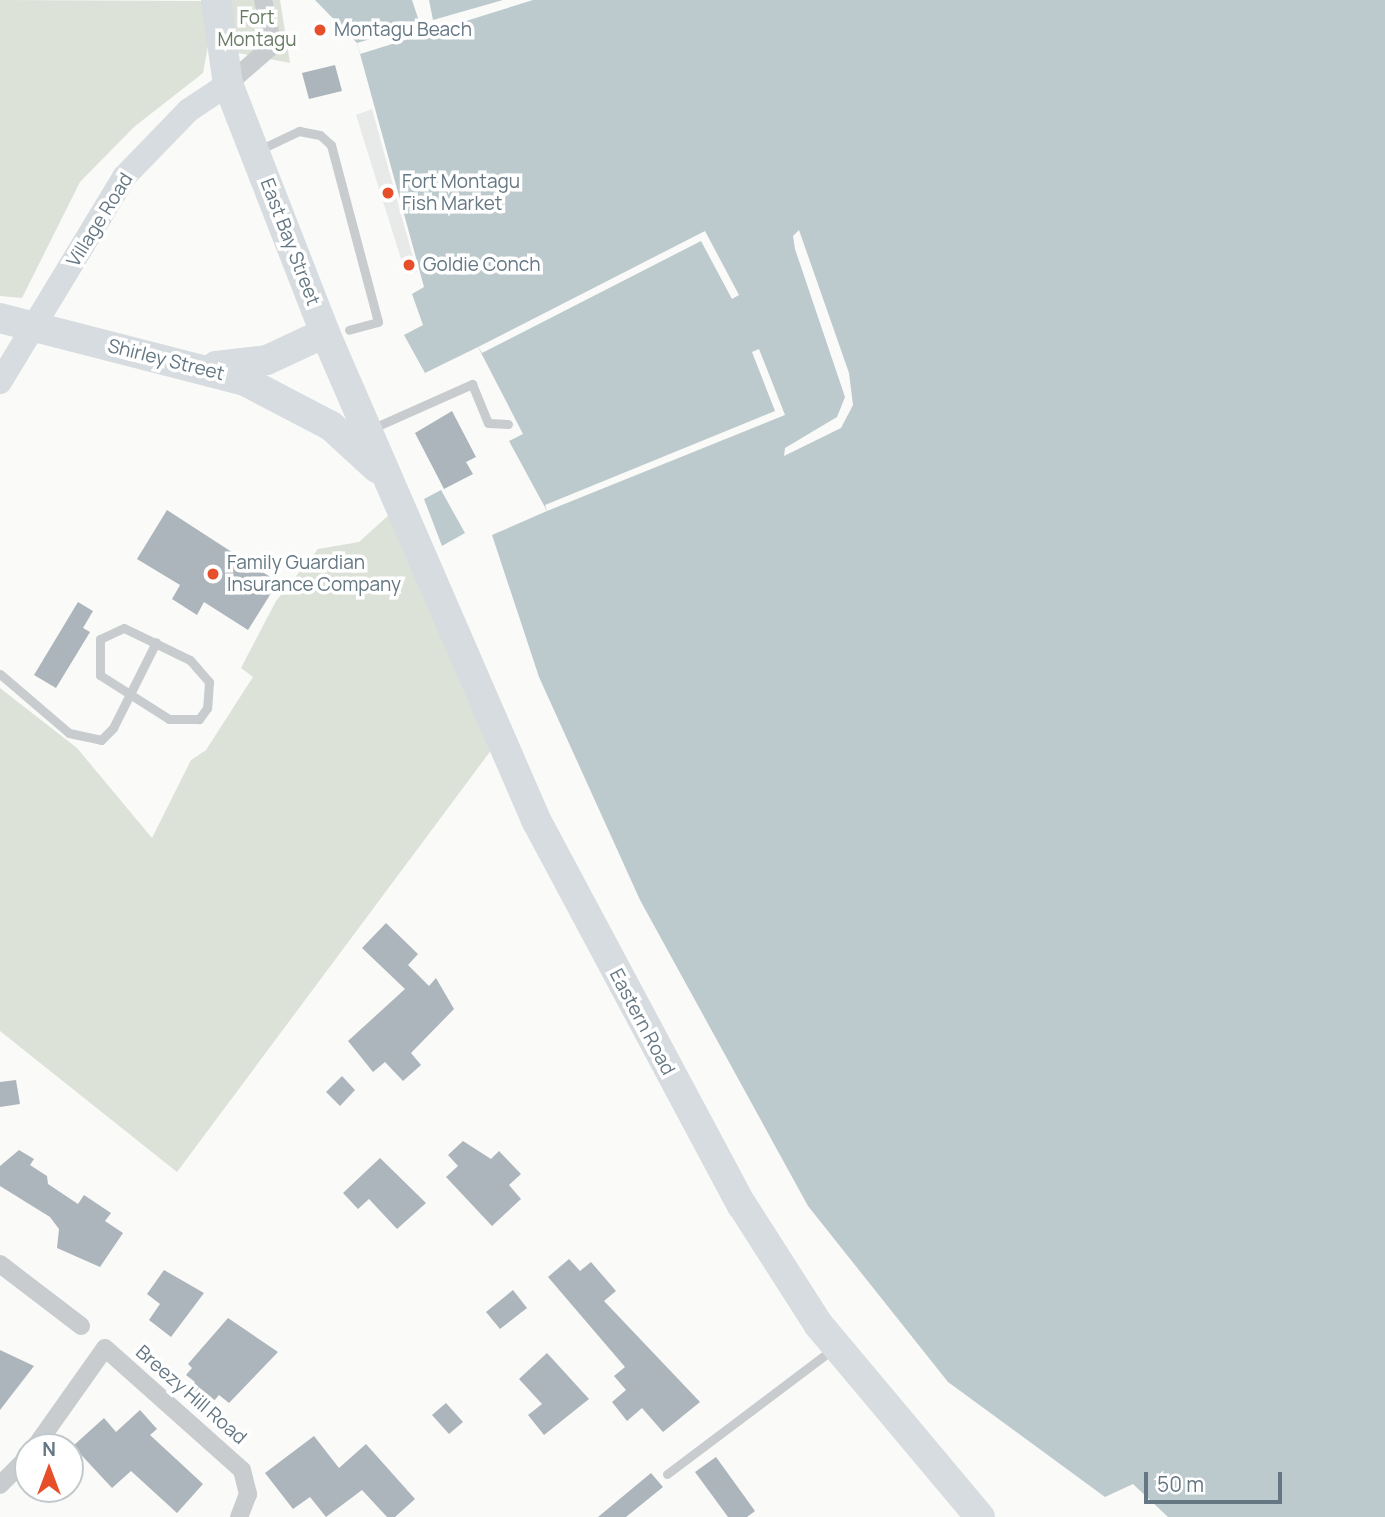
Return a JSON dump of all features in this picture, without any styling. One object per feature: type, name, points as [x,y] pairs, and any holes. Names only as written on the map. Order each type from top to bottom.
[{"type":"highway","name":"East Bay Street","points":[[216,0],[228,84],[337,332],[366,432],[388,477]]},
{"type":"highway","name":"Shirley Street","points":[[0,318],[203,365],[331,426],[388,477]]},
{"type":"highway","points":[[203,365],[267,360],[337,332]]},
{"type":"highway","name":"Eastern Road","points":[[388,477],[549,844],[742,1205],[836,1346],[980,1517]]},
{"type":"main road","name":"Village Road","points":[[0,382],[36,328],[124,177],[189,110],[228,84]]},
{"type":"street","points":[[228,84],[273,45],[263,0]]},
{"type":"street","points":[[0,1264],[81,1326]]},
{"type":"street","name":"Breezy Hill Road","points":[[45,1433],[105,1348],[242,1470],[248,1494],[239,1517]]},
{"type":"street","points":[[0,1485],[14,1471]]},
{"type":"lane","points":[[256,152],[299,131],[320,135],[331,145],[377,322],[337,332]]},
{"type":"lane","points":[[366,432],[472,384],[488,423],[508,425]]},
{"type":"lane","points":[[124,628],[156,642],[190,660],[209,682],[207,708],[185,723],[129,697],[100,675],[100,639],[124,628]]},
{"type":"lane","points":[[0,674],[84,741],[101,740],[113,728],[156,642]]},
{"type":"lane","points":[[667,1474],[836,1346]]},
{"type":"shaded area","points":[[315,0],[1385,0],[1385,1517],[1168,1517],[1133,1484],[1105,1497],[948,1382],[808,1206],[640,900],[539,677],[492,535],[547,511],[509,441],[523,434],[478,347],[425,373],[404,335],[423,325],[412,294],[424,287],[357,43]]},
{"type":"shaded area","name":"Fort Montagu Fish Market","points":[[372,109],[417,272],[406,275],[356,115]]},
{"type":"shaded area","points":[[441,490],[465,533],[442,546],[424,499]]},
{"type":"green space","points":[[0,0],[202,1],[208,46],[203,73],[134,127],[80,182],[22,298],[0,296]]},
{"type":"green space","name":"Fort Montagu","points":[[226,0],[280,0],[290,63],[233,52]]},
{"type":"green space","points":[[390,514],[492,749],[177,1172],[0,1031],[0,688],[77,748],[152,838],[191,760],[206,750],[253,677],[241,668],[276,601],[318,549],[359,542]]},
{"type":"pier","points":[[412,0],[429,0],[433,20],[503,0],[533,0],[360,54],[357,43],[420,24]]},
{"type":"pier","points":[[799,230],[849,373],[853,405],[841,428],[784,456],[785,448],[837,417],[845,397],[795,249],[793,236]]},
{"type":"pier","points":[[705,231],[739,295],[732,299],[701,241],[482,353],[478,347]]},
{"type":"pier","points":[[759,349],[785,415],[547,511],[545,505],[775,411],[752,352]]},
{"type":"building","points":[[335,65],[342,91],[309,99],[302,73]]},
{"type":"building","points":[[452,411],[476,457],[466,462],[473,474],[444,489],[415,433]]},
{"type":"building","name":"Family Guardian Insurance Company","points":[[167,510],[278,582],[248,630],[204,602],[197,615],[172,599],[180,585],[137,559]]},
{"type":"building","points":[[78,602],[93,611],[83,628],[90,632],[56,688],[34,675]]},
{"type":"building","points":[[386,923],[418,954],[408,965],[429,986],[436,978],[454,1009],[411,1053],[421,1065],[403,1081],[385,1062],[373,1072],[348,1041],[405,989],[362,948]]},
{"type":"building","points":[[342,1076],[355,1090],[340,1106],[326,1092]]},
{"type":"building","points":[[16,1080],[20,1104],[0,1107],[0,1082]]},
{"type":"building","points":[[463,1141],[491,1159],[499,1151],[521,1174],[509,1185],[521,1199],[492,1226],[446,1177],[458,1166],[448,1155]]},
{"type":"building","points":[[19,1150],[34,1159],[30,1165],[47,1176],[48,1184],[78,1204],[84,1195],[111,1213],[105,1221],[123,1233],[100,1267],[57,1248],[59,1229],[50,1217],[0,1186],[0,1166]]},
{"type":"building","points":[[380,1158],[426,1203],[397,1229],[369,1199],[358,1209],[343,1193]]},
{"type":"building","points":[[569,1259],[580,1271],[591,1262],[616,1291],[604,1301],[700,1402],[663,1432],[642,1408],[627,1421],[612,1402],[626,1390],[614,1376],[625,1367],[548,1277]]},
{"type":"building","points":[[164,1270],[204,1293],[171,1337],[149,1320],[160,1304],[147,1294]]},
{"type":"building","points":[[513,1290],[527,1308],[500,1329],[486,1312]]},
{"type":"building","points":[[228,1318],[278,1352],[229,1403],[219,1395],[206,1410],[186,1392],[195,1382],[186,1375],[192,1368],[188,1364]]},
{"type":"building","points":[[0,1350],[34,1366],[0,1410]]},
{"type":"building","points":[[547,1353],[589,1399],[544,1435],[528,1415],[542,1404],[519,1379]]},
{"type":"building","points":[[446,1403],[463,1422],[449,1434],[432,1415]]},
{"type":"building","points":[[140,1410],[157,1429],[150,1435],[203,1484],[177,1513],[131,1471],[112,1488],[84,1458],[84,1436],[104,1418],[116,1432]]},
{"type":"building","points":[[314,1436],[339,1468],[366,1444],[415,1499],[395,1517],[387,1517],[362,1490],[326,1517],[310,1497],[293,1509],[265,1473]]},
{"type":"building","points":[[716,1457],[755,1511],[747,1517],[728,1517],[695,1472]]},
{"type":"building","points":[[651,1473],[663,1487],[626,1517],[598,1517]]},
{"type":"place","name":"Montagu Beach","points":[[320,30]]},
{"type":"place","name":"Fort Montagu Fish Market","points":[[388,193]]},
{"type":"place","name":"Goldie Conch","points":[[409,265]]},
{"type":"place","name":"Family Guardian Insurance Company","points":[[213,574]]}]
